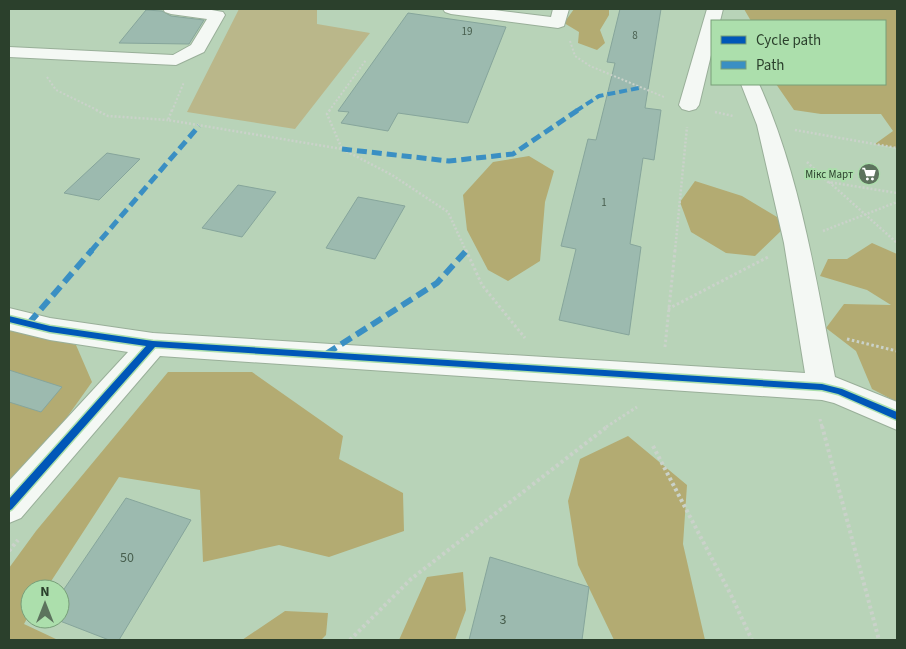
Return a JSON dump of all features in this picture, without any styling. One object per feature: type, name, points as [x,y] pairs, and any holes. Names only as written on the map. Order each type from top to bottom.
[{"type":"street","points":[[9,52],[176,60],[198,48],[217,15],[171,9]]},
{"type":"street","points":[[452,9],[559,16]]},
{"type":"street","points":[[716,9],[722,20]]},
{"type":"street","points":[[689,105],[711,27]]},
{"type":"street","points":[[750,85],[768,125],[796,243],[812,331],[820,398]]},
{"type":"street","points":[[9,319],[50,329],[153,344],[664,376],[820,398],[839,391],[897,416]]},
{"type":"street","points":[[9,506],[153,344]]},
{"type":"path","points":[[559,16],[575,56],[590,66],[639,88],[689,105],[768,125],[897,148]]},
{"type":"path","points":[[30,53],[56,90],[108,116],[168,120],[342,149],[392,175],[448,212],[482,285],[551,369]]},
{"type":"path","points":[[168,120],[184,81],[176,60]]},
{"type":"path","points":[[342,149],[327,114],[366,60]]},
{"type":"path","points":[[350,640],[411,579],[597,433],[662,390],[668,309],[689,105]]},
{"type":"path","points":[[768,125],[828,182],[897,243]]},
{"type":"path","points":[[828,182],[897,193]]},
{"type":"path","points":[[812,331],[897,351]]},
{"type":"path","points":[[820,398],[879,640]]},
{"type":"path","points":[[653,446],[731,595],[752,640]]},
{"type":"path","points":[[9,551],[21,536]]},
{"type":"shaded area","points":[[239,9],[317,9],[317,24],[370,33],[295,129],[187,112]]},
{"type":"shaded area","points":[[574,9],[609,9],[609,15],[600,30],[605,43],[597,50],[578,43],[579,32],[564,23]]},
{"type":"shaded area","points":[[744,9],[897,9],[897,148],[875,144],[893,131],[881,114],[821,114],[794,110],[777,85],[886,85],[886,20],[750,20]]},
{"type":"shaded area","points":[[529,156],[554,171],[545,202],[540,261],[508,281],[488,270],[467,230],[463,195],[493,162]]},
{"type":"shaded area","points":[[695,181],[742,196],[777,217],[783,229],[755,256],[726,253],[691,232],[680,202]]},
{"type":"shaded area","points":[[872,243],[897,254],[897,402],[872,389],[856,351],[826,328],[844,304],[891,305],[867,290],[820,276],[828,259],[847,259]]},
{"type":"shaded area","points":[[9,325],[76,345],[92,382],[38,458],[9,490]]},
{"type":"shaded area","points":[[168,372],[252,372],[343,436],[339,459],[403,493],[404,531],[329,557],[279,545],[203,562],[200,490],[119,477],[53,579],[20,579],[20,629],[35,629],[58,640],[9,640],[9,568],[36,531]]},
{"type":"shaded area","points":[[628,436],[687,485],[683,544],[705,640],[614,640],[578,565],[568,501],[580,459]]},
{"type":"shaded area","points":[[463,572],[466,610],[455,640],[399,640],[427,577]]},
{"type":"shaded area","points":[[285,611],[328,613],[326,635],[321,640],[242,640]]},
{"type":"building","points":[[620,9],[661,9],[645,108],[661,110],[654,160],[643,158],[630,244],[641,247],[629,335],[559,320],[576,249],[561,246],[588,139],[596,140],[615,63],[607,62]]},
{"type":"building","points":[[146,10],[162,11],[171,16],[204,20],[189,44],[119,43]]},
{"type":"building","points":[[408,13],[506,27],[468,123],[398,113],[388,131],[341,123],[349,112],[338,111]]},
{"type":"building","points":[[107,153],[140,159],[99,200],[64,193]]},
{"type":"building","points":[[238,185],[276,192],[242,237],[202,228]]},
{"type":"building","points":[[358,197],[405,206],[375,259],[326,248]]},
{"type":"building","points":[[9,370],[62,387],[41,412],[9,402]]},
{"type":"building","points":[[126,498],[191,520],[119,640],[109,640],[70,625],[70,580]]},
{"type":"building","points":[[490,557],[589,587],[582,640],[469,640]]},
{"type":"marked path","points":[[342,149],[449,161],[513,154],[599,96],[639,88]]},
{"type":"marked path","points":[[29,323],[199,126]]},
{"type":"marked path","points":[[326,354],[437,283],[466,251]]},
{"type":"cycle path","points":[[9,319],[50,329],[153,344],[822,387],[839,391],[897,416]]},
{"type":"cycle path","points":[[9,506],[153,344]]},
{"type":"place","name":"Мікс Март","points":[[869,174]]}]
